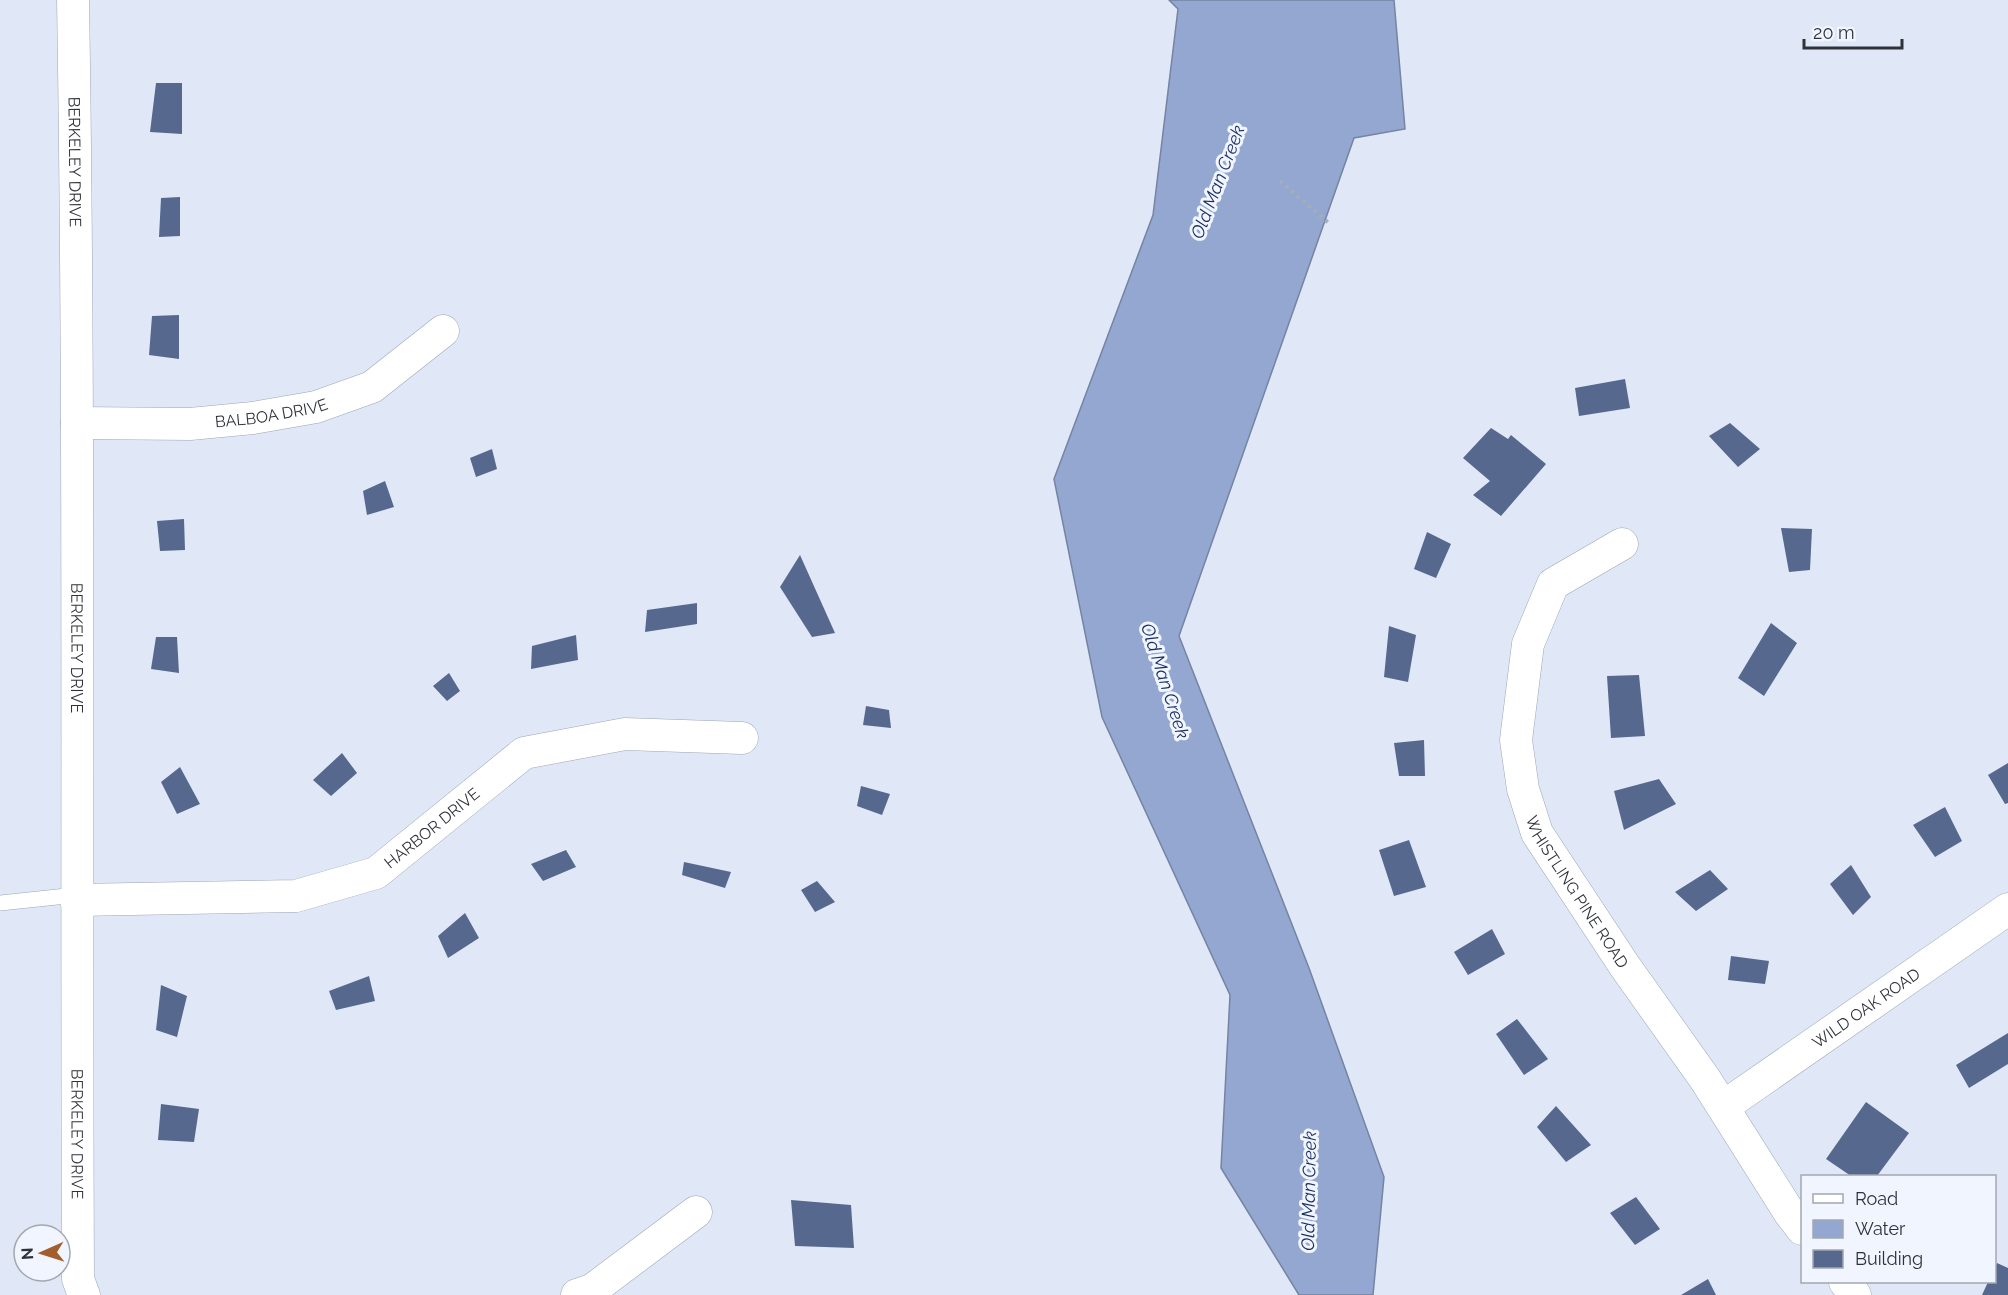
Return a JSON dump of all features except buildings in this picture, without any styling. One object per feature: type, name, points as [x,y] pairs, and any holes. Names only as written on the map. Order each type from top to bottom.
[{"type":"street","name":"BERKELEY DRIVE","points":[[73,0],[77,423],[78,1279],[84,1295]]},
{"type":"street","name":"BALBOA DRIVE","points":[[77,423],[190,424],[253,418],[316,407],[372,387],[443,331]]},
{"type":"street","name":"WHISTLING PINE ROAD","points":[[1622,544],[1553,584],[1528,644],[1516,740],[1523,789],[1537,833],[1624,965],[1723,1107],[1789,1212],[1801,1227]]},
{"type":"street","name":"HARBOR DRIVE","points":[[76,897],[296,896],[376,873],[524,753],[625,734],[742,738]]},
{"type":"street","name":"WILD OAK ROAD","points":[[1723,1107],[2008,909]]},
{"type":"street","points":[[577,1295],[592,1290],[696,1212]]},
{"type":"lane","points":[[0,903],[76,897]]},
{"type":"path","points":[[1280,181],[1331,225]]},
{"type":"water","name":"Old Man Creek","points":[[1169,0],[1394,0],[1405,129],[1354,138],[1179,636],[1309,968],[1384,1177],[1373,1295],[1299,1295],[1221,1168],[1230,995],[1102,717],[1054,479],[1153,215],[1178,9]]}]
